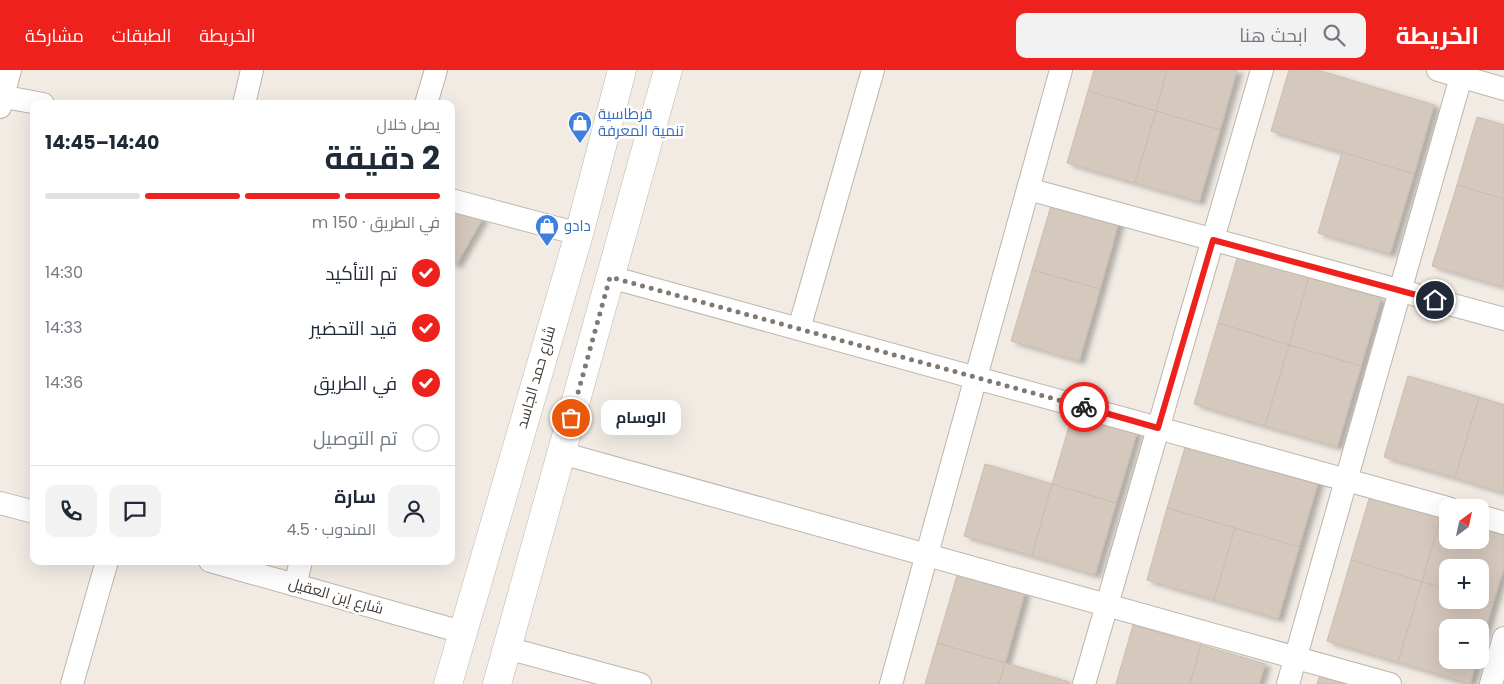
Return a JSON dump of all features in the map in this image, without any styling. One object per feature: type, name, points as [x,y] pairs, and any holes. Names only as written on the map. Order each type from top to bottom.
[{"type":"street","points":[[10,70],[1,100],[30,103]]},
{"type":"street","points":[[245,100],[252,70]]},
{"type":"street","points":[[427,100],[436,70]]},
{"type":"street","name":"شارع حمد الجاسد","points":[[448,684],[578,234],[622,70]]},
{"type":"street","points":[[497,684],[668,70]]},
{"type":"street","points":[[799,329],[873,70]]},
{"type":"street","points":[[891,684],[1061,70]]},
{"type":"street","points":[[1084,684],[1262,70]]},
{"type":"street","points":[[1438,70],[1462,73],[1504,89]]},
{"type":"street","points":[[1288,684],[1462,73]]},
{"type":"street","points":[[1028,189],[1504,319]]},
{"type":"street","points":[[455,201],[578,234]]},
{"type":"street","points":[[610,277],[1439,505]]},
{"type":"street","points":[[561,453],[1390,684]]},
{"type":"street","points":[[0,503],[30,511]]},
{"type":"street","points":[[1489,519],[1504,523]]},
{"type":"street","points":[[72,684],[106,565]]},
{"type":"street","name":"شارع إبن العقيل","points":[[224,565],[462,632]]},
{"type":"street","points":[[295,585],[300,565]]},
{"type":"street","points":[[1491,684],[1504,638]]},
{"type":"street","points":[[507,648],[640,684]]},
{"type":"building","points":[[1094,70],[1167,70],[1156,111],[1088,91]]},
{"type":"building","points":[[1167,70],[1237,70],[1220,130],[1156,111]]},
{"type":"building","points":[[1289,70],[1317,70],[1434,105],[1414,174],[1271,131]]},
{"type":"building","points":[[1088,91],[1156,111],[1135,183],[1067,163]]},
{"type":"building","points":[[1156,111],[1220,130],[1199,202],[1135,183]]},
{"type":"building","points":[[1477,117],[1504,125],[1504,199],[1457,185]]},
{"type":"building","points":[[1342,152],[1414,174],[1390,254],[1318,233]]},
{"type":"building","points":[[1457,185],[1504,199],[1504,287],[1432,266]]},
{"type":"building","points":[[1053,199],[1120,218],[1100,289],[1032,270]]},
{"type":"building","points":[[455,210],[483,218],[455,265]]},
{"type":"building","points":[[1238,255],[1309,277],[1289,345],[1218,323]]},
{"type":"building","points":[[1032,270],[1100,289],[1079,361],[1011,341]]},
{"type":"building","points":[[1309,277],[1381,298],[1361,366],[1289,345]]},
{"type":"building","points":[[1218,323],[1289,345],[1265,426],[1194,404]]},
{"type":"building","points":[[1289,345],[1361,366],[1337,447],[1265,426]]},
{"type":"building","points":[[1408,376],[1479,397],[1455,478],[1384,457]]},
{"type":"building","points":[[1479,397],[1504,405],[1504,493],[1455,478]]},
{"type":"building","points":[[1073,413],[1137,432],[1116,503],[1052,484]]},
{"type":"building","points":[[1188,437],[1320,476],[1299,547],[1167,508]]},
{"type":"building","points":[[985,464],[1052,484],[1032,556],[964,536]]},
{"type":"building","points":[[1052,484],[1116,503],[1095,575],[1032,556]]},
{"type":"building","points":[[1371,492],[1439,512],[1439,523],[1422,582],[1351,560]]},
{"type":"building","points":[[1167,508],[1235,528],[1214,600],[1147,580]]},
{"type":"building","points":[[1439,523],[1439,549],[1489,549],[1489,528],[1504,532],[1504,568],[1493,603],[1489,602],[1489,559],[1439,559],[1439,587],[1422,582]]},
{"type":"building","points":[[1235,528],[1299,547],[1278,619],[1214,600]]},
{"type":"building","points":[[1351,560],[1422,582],[1398,662],[1327,641]]},
{"type":"building","points":[[958,572],[1025,592],[1005,663],[937,643]]},
{"type":"building","points":[[1422,582],[1439,587],[1439,609],[1489,609],[1489,602],[1493,603],[1488,619],[1439,619],[1439,669],[1474,669],[1470,684],[1398,662]]},
{"type":"building","points":[[1133,625],[1201,645],[1190,684],[1116,684]]},
{"type":"building","points":[[937,643],[1005,663],[999,684],[925,684]]},
{"type":"building","points":[[1201,645],[1265,664],[1259,684],[1190,684]]},
{"type":"building","points":[[1005,663],[1069,682],[1068,684],[999,684]]},
{"type":"building","points":[[1320,675],[1350,684],[1317,684]]},
{"type":"way so far","points":[[571,418],[610,277],[1084,407]]},
{"type":"place","name":"قرطاسية تنمية المعرفة","points":[[580,144]]},
{"type":"place","name":"دادو","points":[[547,247]]},
{"type":"place","name":"الوسام","points":[[571,418]]},
{"type":"route","points":[[1084,407],[1158,428],[1213,240],[1435,300]]}]
